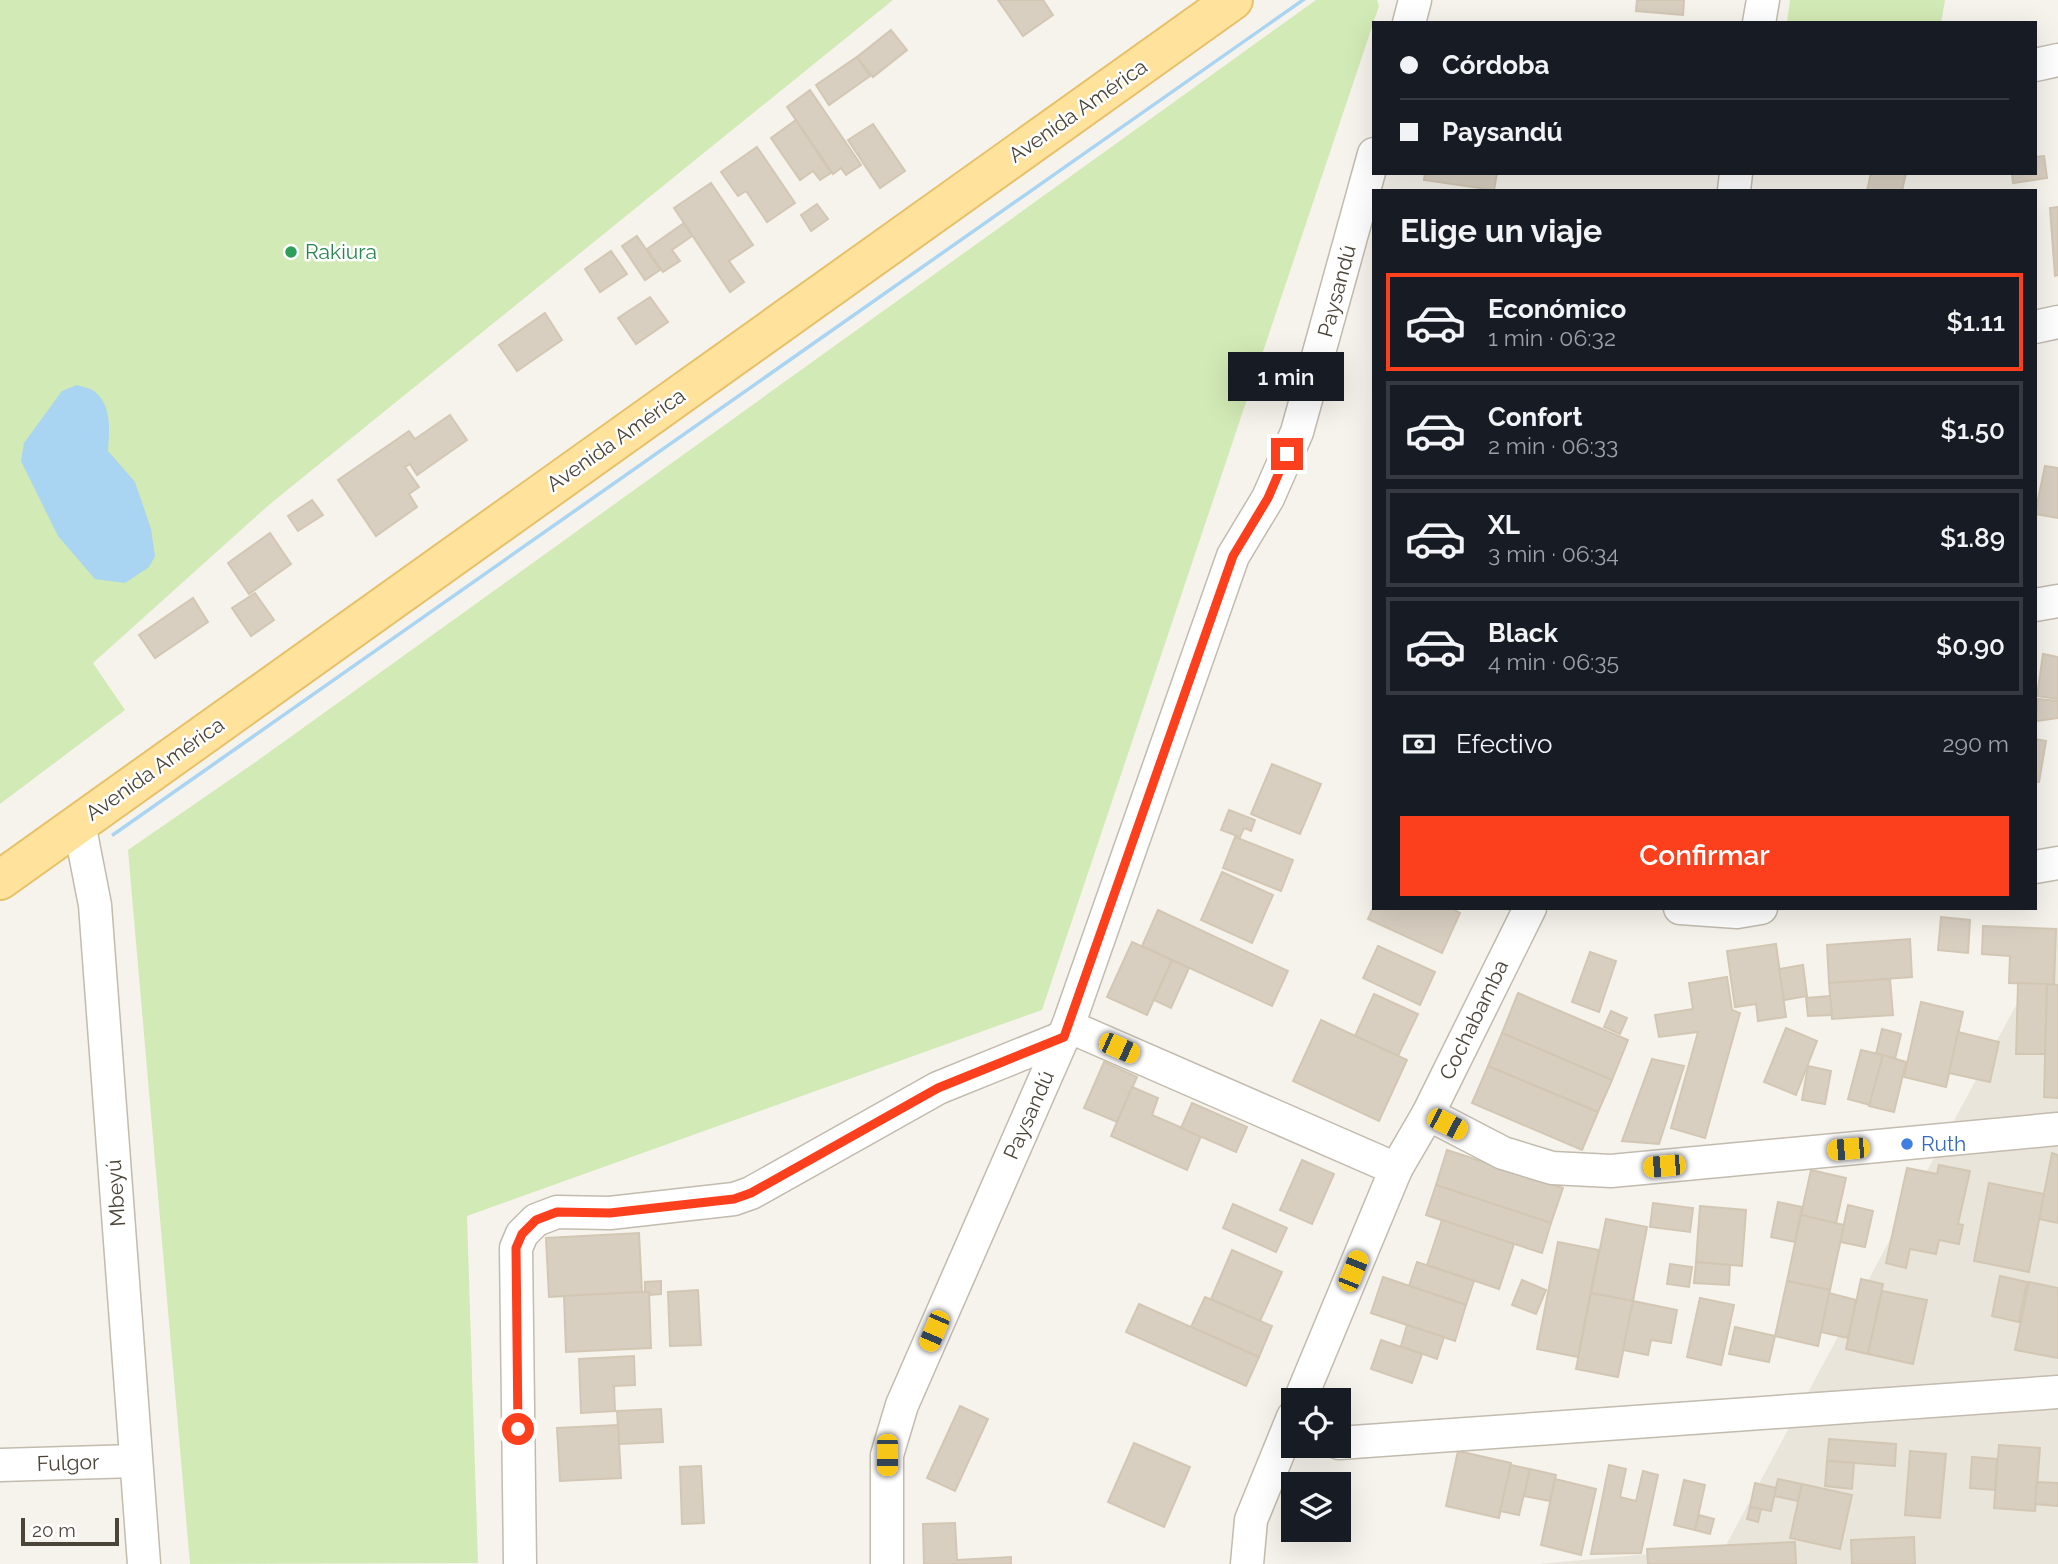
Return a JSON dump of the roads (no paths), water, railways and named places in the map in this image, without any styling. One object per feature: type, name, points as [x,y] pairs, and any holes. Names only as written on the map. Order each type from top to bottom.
[{"type":"main road","name":"Avenida América","points":[[0,880],[1233,0]]},
{"type":"street","points":[[1410,21],[1415,0]]},
{"type":"street","points":[[1759,21],[1763,0]]},
{"type":"street","points":[[2037,65],[2058,60]]},
{"type":"street","name":"Paysandú","points":[[887,1564],[887,1455],[902,1405],[1066,1031],[1233,556],[1268,498],[1297,432],[1372,161]]},
{"type":"street","points":[[2037,326],[2058,321]]},
{"type":"street","points":[[2037,605],[2058,601]]},
{"type":"street","name":"Mbeyú","points":[[79,822],[95,905],[144,1564]]},
{"type":"street","points":[[2037,867],[2058,863]]},
{"type":"street","name":"Cochabamba","points":[[1305,1388],[1396,1169],[1428,1114],[1529,910]]},
{"type":"street","points":[[1708,910],[1749,910]]},
{"type":"street","points":[[520,1564],[516,1248],[522,1234],[536,1220],[557,1212],[610,1213],[734,1199],[751,1193],[938,1088],[1066,1031],[1396,1169]]},
{"type":"street","points":[[1428,1114],[1503,1153],[1552,1168],[1611,1171],[2058,1129]]},
{"type":"street","points":[[1351,1442],[2058,1392]]},
{"type":"street","points":[[1247,1564],[1251,1520],[1285,1458]]},
{"type":"street","name":"Fulgor","points":[[0,1465],[136,1461]]},
{"type":"water","points":[[1300,0],[1306,0],[113,837],[111,834]]},
{"type":"water","points":[[77,385],[94,391],[104,404],[109,419],[108,451],[135,482],[151,529],[155,556],[149,567],[125,583],[95,579],[58,536],[21,461],[24,443],[62,391]]},
{"type":"place","name":"Rakiura","points":[[291,252]]},
{"type":"place","name":"Ruth","points":[[1907,1144]]}]
